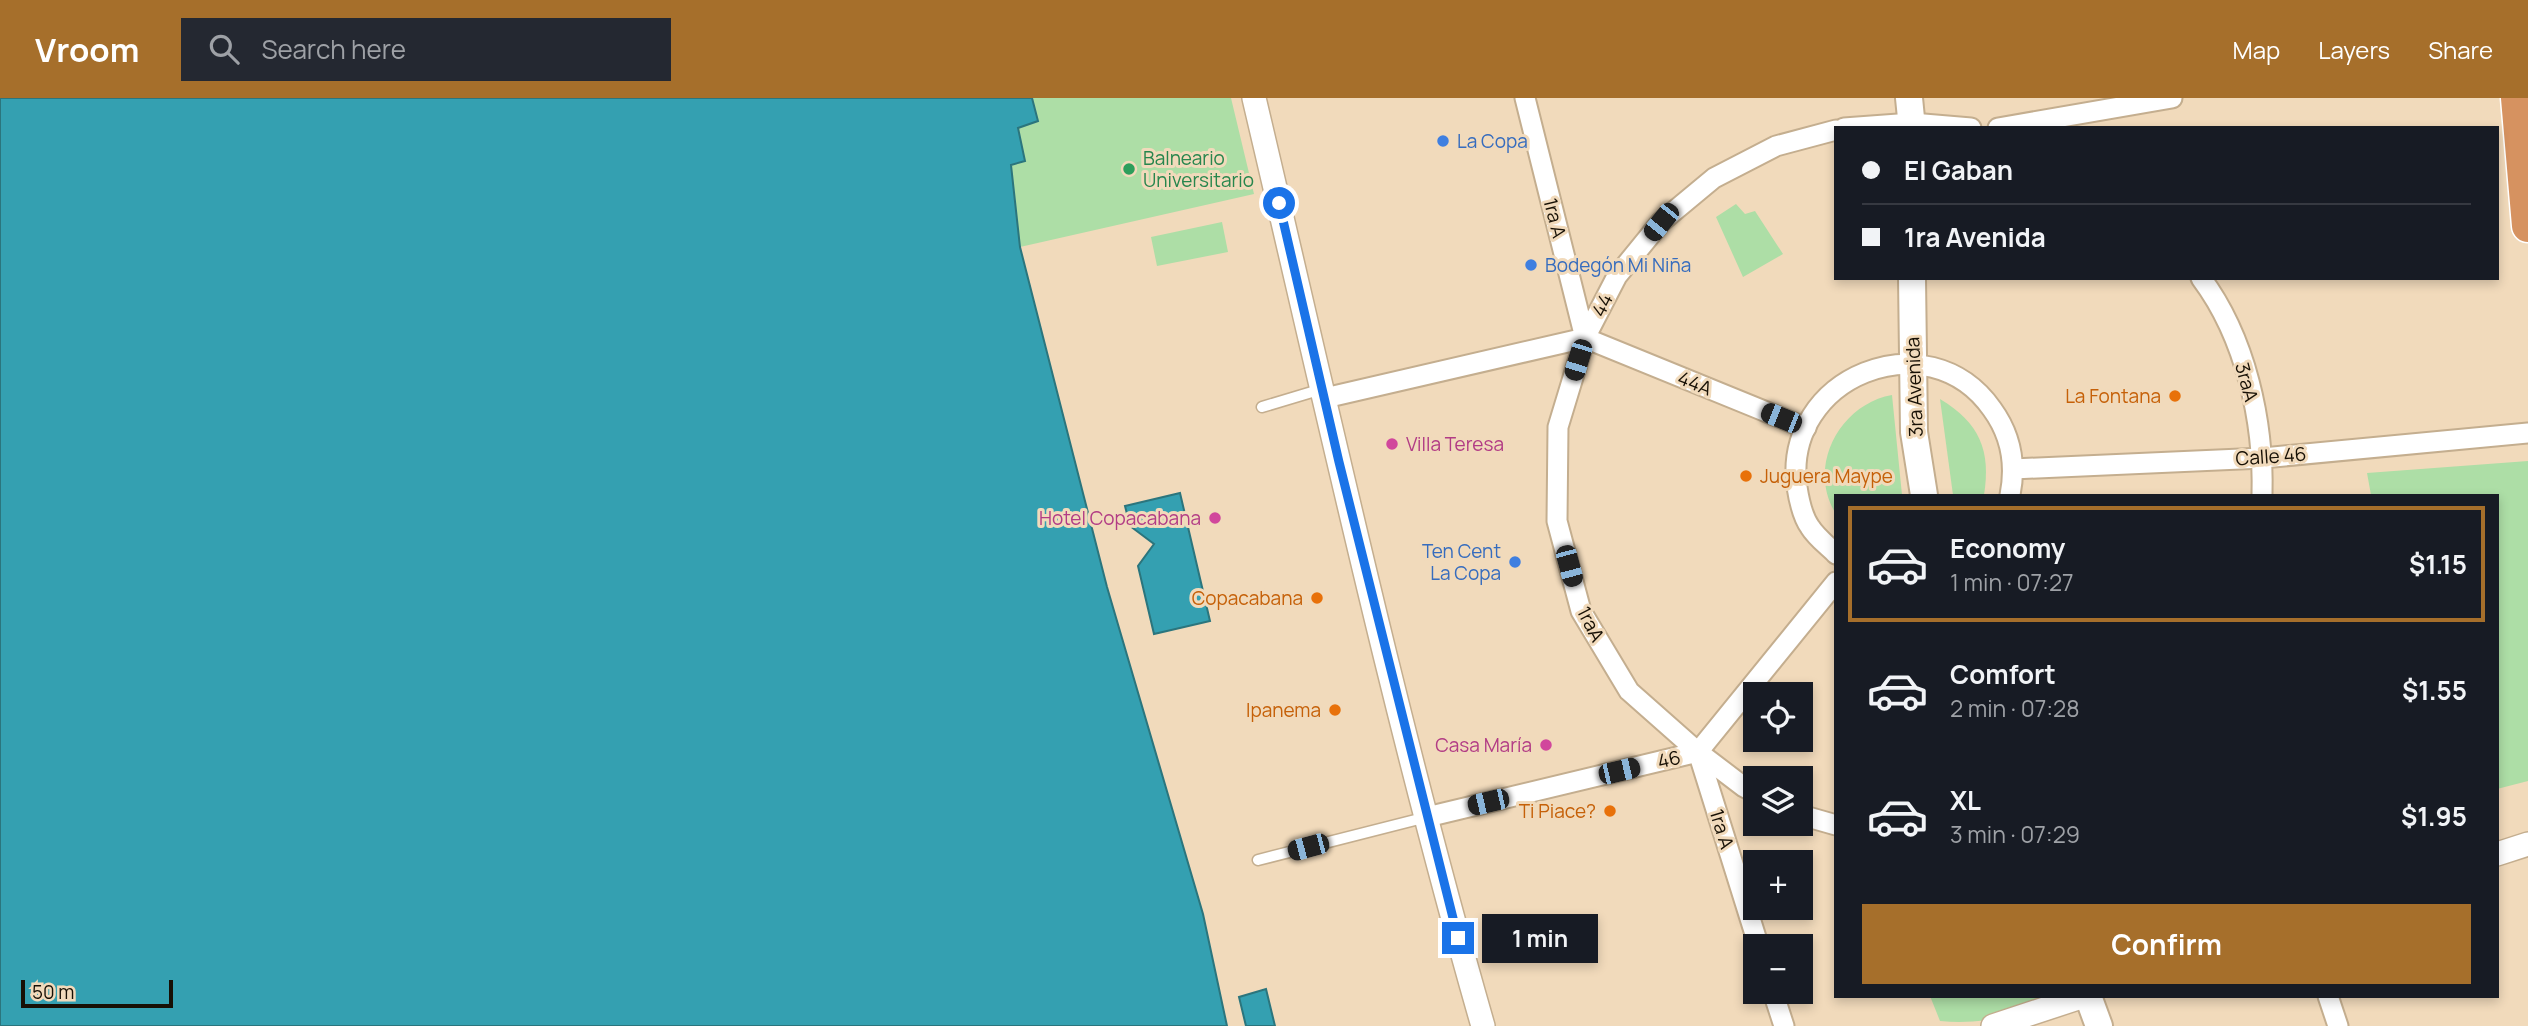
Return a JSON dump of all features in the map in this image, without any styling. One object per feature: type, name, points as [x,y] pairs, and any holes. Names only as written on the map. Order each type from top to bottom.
[{"type":"highway","points":[[2517,98],[2528,226]]},
{"type":"main road","name":"3ra Avenida","points":[[1912,280],[1914,432],[1924,494]]},
{"type":"main road","points":[[2087,998],[2099,1026]]},
{"type":"street","points":[[1254,98],[1451,916],[1483,1026]]},
{"type":"street","name":"1ra A","points":[[1525,98],[1585,338]]},
{"type":"street","points":[[2010,126],[2172,98]]},
{"type":"street","points":[[1855,126],[1911,116],[1961,126]]},
{"type":"street","name":"44","points":[[1324,393],[1585,338],[1617,276],[1671,213],[1714,178],[1776,146],[1834,131]]},
{"type":"street","name":"3raA","points":[[2202,280],[2215,297],[2249,375],[2263,458],[2262,494]]},
{"type":"street","name":"44A","points":[[1585,338],[1806,428]]},
{"type":"street","name":"1raA","points":[[1585,338],[1558,427],[1557,521],[1581,611],[1629,691],[1743,786]]},
{"type":"street","points":[[1834,552],[1810,527],[1799,501],[1795,473],[1799,446],[1806,428],[1827,396],[1850,378],[1877,367],[1913,364],[1934,367],[1961,379],[1984,397],[2001,421],[2011,449],[2013,469],[2010,494]]},
{"type":"street","name":"Calle 46","points":[[2013,469],[2263,458],[2528,433]]},
{"type":"street","name":"46","points":[[1427,817],[1699,752],[1834,584]]},
{"type":"street","name":"1ra A","points":[[1699,752],[1755,934]]},
{"type":"street","points":[[1813,818],[1834,824]]},
{"type":"street","points":[[2499,853],[2528,844]]},
{"type":"street","points":[[1993,1026],[2080,998]]},
{"type":"street","points":[[2329,998],[2338,1026]]},
{"type":"street","points":[[1777,1004],[1784,1026]]},
{"type":"lane","points":[[1262,407],[1324,393]]},
{"type":"lane","points":[[1258,860],[1427,817]]},
{"type":"green space","name":"Balneario Universitario","points":[[948,98],[1231,98],[1254,194],[1020,247],[1011,165]]},
{"type":"green space","points":[[1736,204],[1745,214],[1755,211],[1783,254],[1743,277],[1716,217]]},
{"type":"green space","points":[[1222,222],[1228,252],[1157,266],[1151,237]]},
{"type":"green space","points":[[1892,395],[1902,494],[1834,494],[1834,510],[1828,496],[1825,477],[1833,440],[1857,411],[1873,401]]},
{"type":"green space","points":[[1940,399],[1954,408],[1973,428],[1980,440],[1986,465],[1984,494],[1953,494]]},
{"type":"green space","points":[[2528,461],[2528,781],[2499,788],[2499,494],[2371,494],[2367,473]]},
{"type":"green space","points":[[1931,998],[2078,998],[2013,1016],[1976,1021],[1940,1021]]},
{"type":"water","points":[[0,98],[1032,98],[1038,121],[1018,128],[1025,161],[1011,165],[1020,247],[1107,587],[1203,914],[1227,1026],[0,1026]]},
{"type":"water","points":[[1180,493],[1210,621],[1154,634],[1138,566],[1154,544],[1130,526],[1125,506]]},
{"type":"water","points":[[1266,989],[1275,1026],[1246,1026],[1239,997]]},
{"type":"place","name":"La Copa","points":[[1443,141]]},
{"type":"place","name":"Balneario Universitario","points":[[1129,169]]},
{"type":"place","name":"Bodegón Mi Niña","points":[[1531,265]]},
{"type":"place","name":"La Fontana","points":[[2175,396]]},
{"type":"place","name":"Villa Teresa","points":[[1392,444]]},
{"type":"place","name":"Juguera Maype","points":[[1746,476]]},
{"type":"place","name":"Hotel Copacabana","points":[[1215,518]]},
{"type":"place","name":"Ten Cent La Copa","points":[[1515,562]]},
{"type":"place","name":"Copacabana","points":[[1317,598]]},
{"type":"place","name":"Ipanema","points":[[1335,710]]},
{"type":"place","name":"Casa María","points":[[1546,745]]},
{"type":"place","name":"Ti Piace?","points":[[1610,811]]},
{"type":"route","points":[[1279,203],[1339,462],[1458,938]]}]
